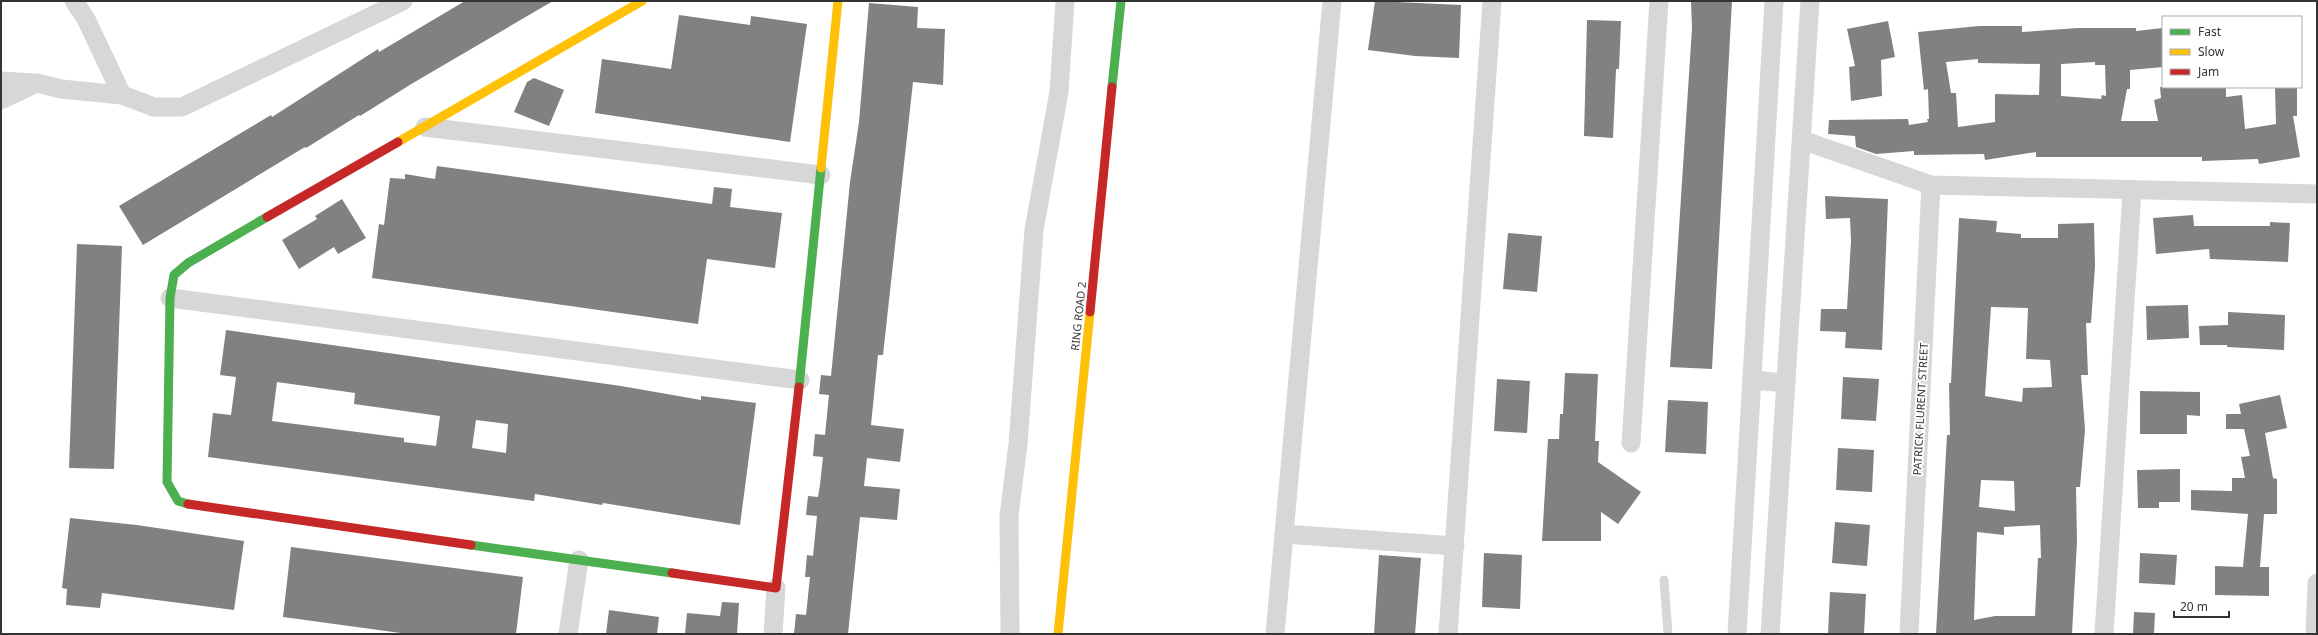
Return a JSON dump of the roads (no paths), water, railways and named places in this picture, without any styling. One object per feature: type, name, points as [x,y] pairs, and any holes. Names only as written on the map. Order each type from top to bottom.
[{"type":"street","points":[[74,1],[86,19],[122,95]]},
{"type":"street","points":[[1,81],[37,83],[61,89],[122,95],[154,107],[182,107],[403,1]]},
{"type":"street","points":[[642,1],[188,263],[174,275],[170,298],[167,482],[178,501],[198,506],[776,588]]},
{"type":"street","points":[[772,634],[800,380],[838,1]]},
{"type":"street","points":[[1010,634],[1009,516],[1018,444],[1034,230],[1059,92],[1066,1]]},
{"type":"street","name":"RING ROAD 2","points":[[1058,634],[1121,1]]},
{"type":"street","points":[[1275,634],[1332,1]]},
{"type":"street","points":[[1448,634],[1492,1]]},
{"type":"street","points":[[1631,443],[1659,1]]},
{"type":"street","points":[[1737,634],[1774,1]]},
{"type":"street","points":[[1770,634],[1810,1]]},
{"type":"street","points":[[1,100],[37,83]]},
{"type":"street","points":[[426,127],[821,175]]},
{"type":"street","points":[[1802,140],[1931,185],[2132,191],[2317,194]]},
{"type":"street","name":"PATRICK FLURENT STREET","points":[[1909,634],[1931,185]]},
{"type":"street","points":[[2104,634],[2132,191]]},
{"type":"street","points":[[170,298],[800,380]]},
{"type":"street","points":[[1752,380],[1786,383]]},
{"type":"street","points":[[1284,534],[1455,546]]},
{"type":"street","points":[[568,634],[579,560]]},
{"type":"street","points":[[2315,634],[2317,583]]},
{"type":"lane","points":[[1664,580],[1668,634]]}]
